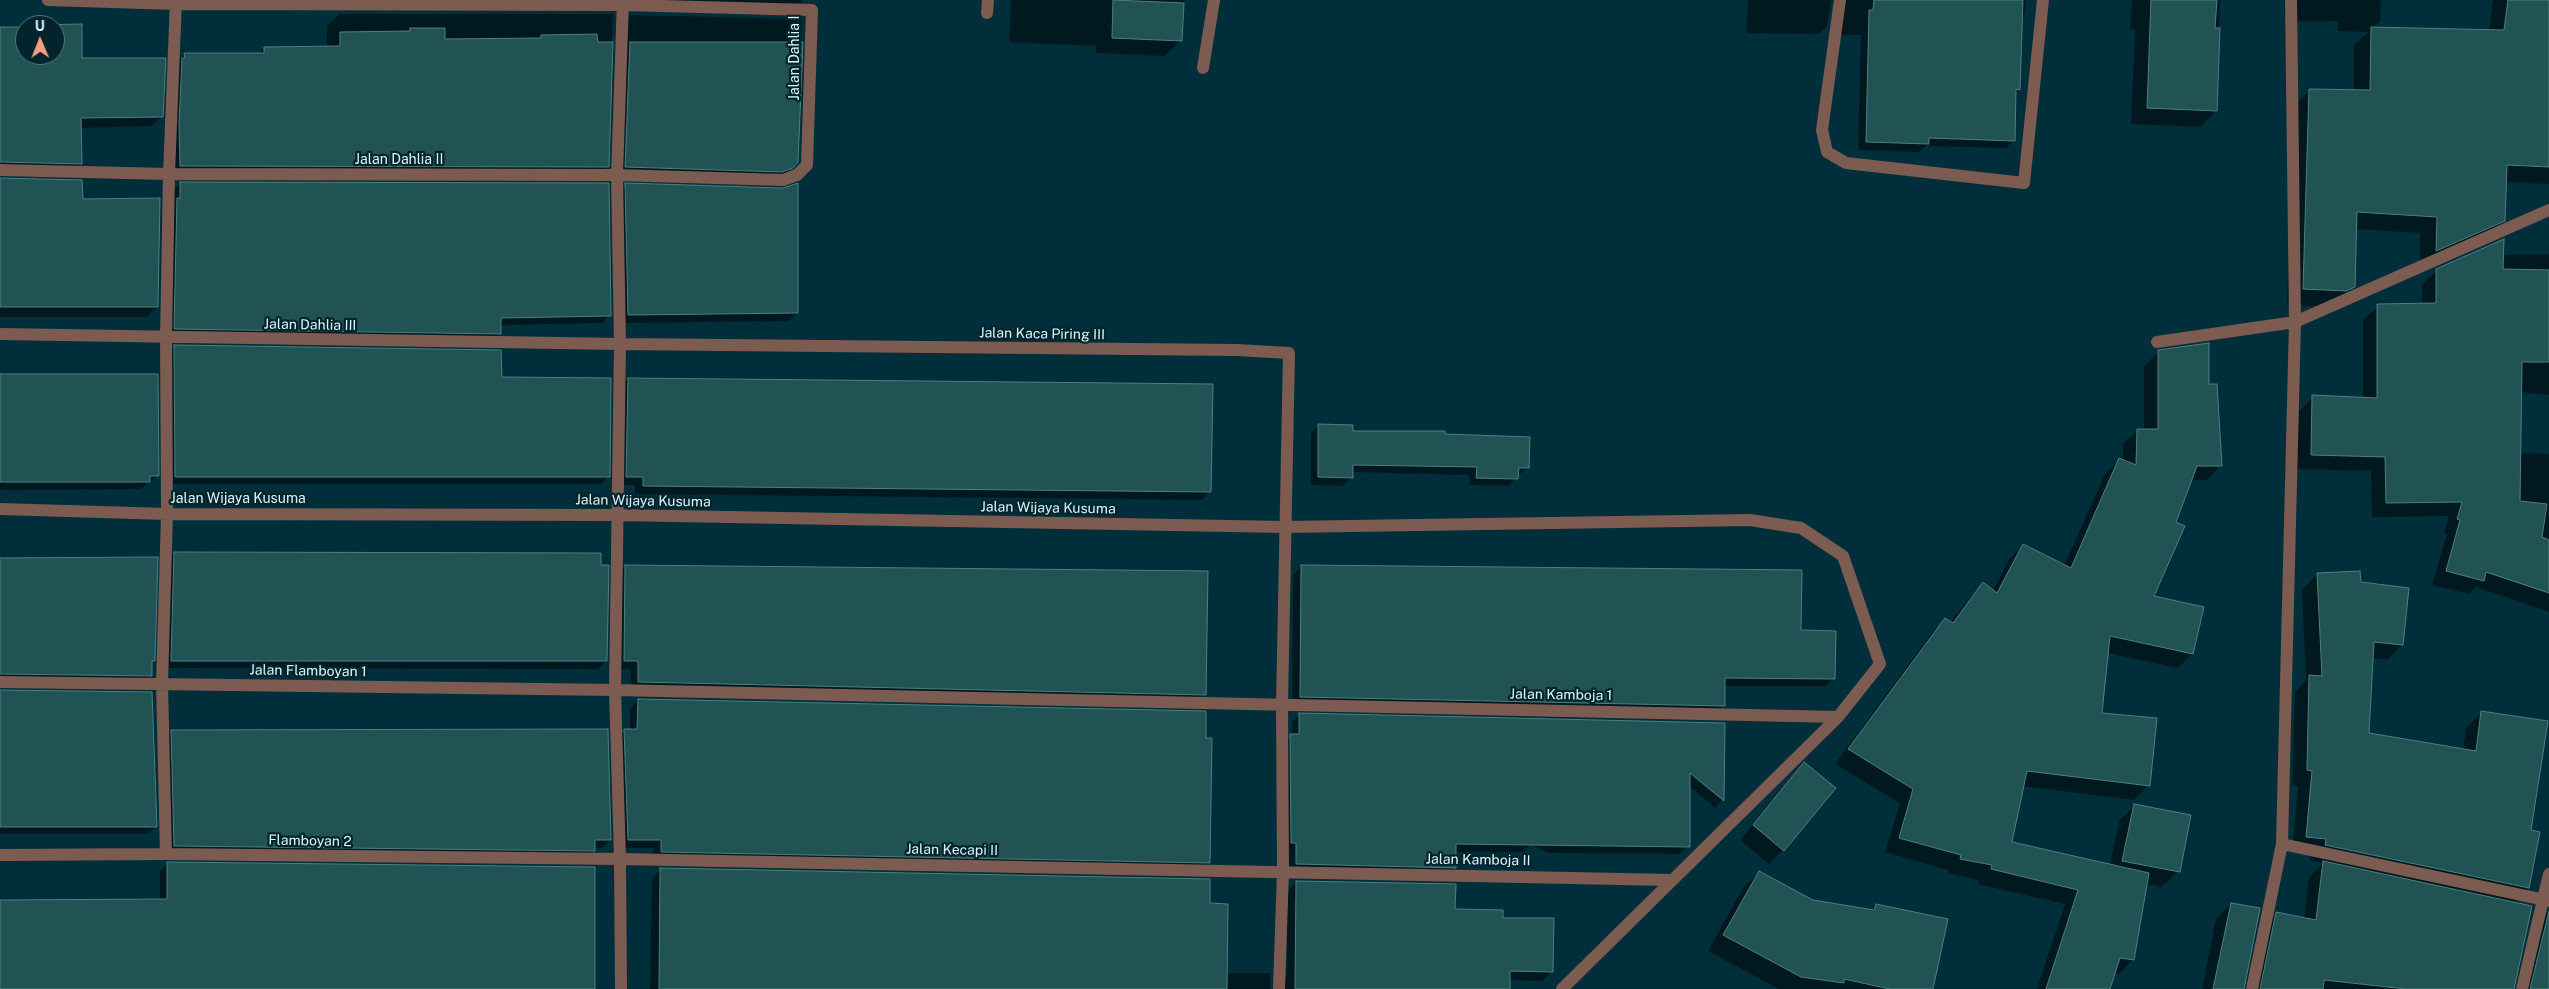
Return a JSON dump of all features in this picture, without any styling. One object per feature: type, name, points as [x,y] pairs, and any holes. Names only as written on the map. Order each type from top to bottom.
[{"type":"street","name":"Jalan Dahlia I","points":[[48,0],[623,3],[812,10],[808,157],[807,165],[797,175]]},
{"type":"street","points":[[1203,68],[1214,0]]},
{"type":"street","points":[[1840,0],[1822,130],[1827,152],[1846,163],[2024,183],[2043,0]]},
{"type":"street","points":[[2252,989],[2282,844],[2294,322],[2291,0]]},
{"type":"street","points":[[166,854],[162,684],[166,514],[166,338],[169,174],[176,2]]},
{"type":"street","points":[[621,989],[620,860],[615,690],[620,344],[617,175],[623,3]]},
{"type":"street","name":"Jalan Dahlia II","points":[[0,170],[169,174],[617,175],[783,180],[797,175]]},
{"type":"street","points":[[2157,342],[2294,322],[2549,210]]},
{"type":"street","name":"Jalan Dahlia III","points":[[0,334],[620,344]]},
{"type":"street","name":"Jalan Kaca Piring III","points":[[620,344],[1236,350],[1289,353],[1285,527]]},
{"type":"street","name":"Jalan Wijaya Kusuma","points":[[0,510],[166,514],[617,515],[1285,527],[1750,520],[1801,528],[1843,556],[1880,664],[1838,717]]},
{"type":"street","points":[[1279,989],[1283,871],[1282,703],[1285,527]]},
{"type":"street","name":"Jalan Flamboyan 1","points":[[0,682],[615,690],[1282,703]]},
{"type":"street","name":"Jalan Kamboja 1","points":[[1282,703],[1838,717]]},
{"type":"street","points":[[1562,989],[1838,717]]},
{"type":"street","points":[[2282,844],[2546,901]]},
{"type":"street","name":"Flamboyan 2","points":[[0,855],[166,854],[620,860]]},
{"type":"street","name":"Jalan Kecapi II","points":[[620,860],[1283,871]]},
{"type":"street","name":"Jalan Kamboja II","points":[[1283,871],[1671,880]]},
{"type":"street","points":[[2522,989],[2546,901],[2549,874]]},
{"type":"building","points":[[1113,0],[1184,3],[1182,41],[1112,38]]},
{"type":"building","points":[[1874,0],[2023,0],[2020,90],[2016,89],[2015,141],[1929,138],[1929,144],[1866,142],[1869,10],[1873,10]]},
{"type":"building","points":[[2151,0],[2217,0],[2215,28],[2220,28],[2217,111],[2147,108]]},
{"type":"building","points":[[2508,0],[2549,0],[2549,167],[2507,165],[2505,221],[2436,251],[2437,217],[2357,212],[2355,287],[2346,291],[2303,289],[2309,89],[2370,90],[2371,27],[2504,30]]},
{"type":"building","points":[[65,24],[82,24],[82,58],[166,58],[163,117],[81,118],[82,164],[0,162],[0,27],[15,27],[15,65],[65,65]]},
{"type":"building","points":[[410,28],[445,28],[445,39],[541,38],[541,35],[597,34],[598,42],[613,42],[609,167],[180,166],[179,124],[182,58],[185,58],[184,53],[264,53],[264,47],[340,46],[340,32],[410,31]]},
{"type":"building","points":[[630,42],[803,42],[798,162],[793,168],[782,172],[625,167]]},
{"type":"building","points":[[0,178],[82,180],[83,199],[160,198],[158,307],[0,307]]},
{"type":"building","points":[[180,182],[609,183],[611,316],[501,318],[501,334],[174,329],[177,198],[180,198]]},
{"type":"building","points":[[625,183],[783,188],[798,183],[798,313],[628,315]]},
{"type":"building","points":[[2504,239],[2503,269],[2549,270],[2549,362],[2522,362],[2520,501],[2547,504],[2542,537],[2549,540],[2549,593],[2486,572],[2484,581],[2446,571],[2460,520],[2457,519],[2462,502],[2386,503],[2385,457],[2311,455],[2312,395],[2377,398],[2377,304],[2436,303],[2436,269]]},
{"type":"building","points":[[2209,343],[2209,384],[2217,384],[2222,466],[2197,466],[2176,522],[2185,526],[2154,596],[2204,607],[2193,654],[2110,636],[2102,713],[2157,718],[2150,786],[2027,771],[2012,842],[2149,873],[2134,960],[2120,958],[2110,989],[2046,989],[2078,890],[1991,869],[1992,865],[1960,859],[1961,855],[1899,838],[1913,789],[1848,749],[1945,618],[1953,623],[1983,582],[1997,593],[2023,544],[2071,568],[2119,458],[2136,465],[2137,429],[2158,429],[2158,350]]},
{"type":"building","points":[[174,345],[501,350],[502,377],[611,378],[610,477],[175,477]]},
{"type":"building","points":[[0,374],[158,374],[159,476],[150,476],[150,482],[0,482]]},
{"type":"building","points":[[628,378],[1213,384],[1211,492],[643,486],[643,477],[626,477]]},
{"type":"building","points":[[1318,424],[1353,425],[1353,431],[1445,431],[1445,434],[1530,437],[1529,468],[1519,468],[1518,479],[1476,478],[1477,467],[1353,465],[1353,478],[1318,477]]},
{"type":"building","points":[[174,552],[601,553],[601,565],[609,565],[607,661],[171,661]]},
{"type":"building","points":[[158,557],[155,661],[152,661],[152,676],[0,674],[0,558]]},
{"type":"building","points":[[625,565],[1208,571],[1206,695],[638,682],[638,661],[624,661]]},
{"type":"building","points":[[1301,565],[1802,570],[1801,630],[1836,631],[1835,679],[1725,678],[1725,706],[1300,697]]},
{"type":"building","points":[[2360,571],[2361,582],[2409,588],[2403,645],[2374,642],[2369,733],[2476,751],[2481,711],[2548,721],[2531,830],[2540,832],[2529,888],[2325,845],[2326,839],[2306,837],[2312,771],[2307,770],[2309,675],[2322,676],[2317,573]]},
{"type":"building","points":[[0,690],[152,692],[157,827],[0,827]]},
{"type":"building","points":[[638,699],[1206,711],[1206,738],[1212,738],[1210,863],[661,852],[661,840],[628,840],[624,729],[637,729]]},
{"type":"building","points":[[1299,713],[1725,723],[1724,801],[1690,773],[1690,847],[1456,844],[1456,868],[1296,864],[1296,843],[1291,843],[1290,734],[1299,734]]},
{"type":"building","points":[[608,729],[611,840],[595,840],[595,851],[174,846],[171,730]]},
{"type":"building","points":[[1804,762],[1836,788],[1784,851],[1753,825]]},
{"type":"building","points":[[2134,804],[2191,815],[2180,872],[2122,861]]},
{"type":"building","points":[[2323,861],[2532,906],[2514,989],[2406,989],[2324,980],[2323,989],[2260,989],[2276,912],[2316,920]]},
{"type":"building","points":[[167,862],[595,867],[595,989],[0,989],[0,900],[167,899]]},
{"type":"building","points":[[660,868],[1210,879],[1210,903],[1228,904],[1227,989],[659,989]]},
{"type":"building","points":[[1759,871],[1813,900],[1874,910],[1876,904],[1948,919],[1933,989],[1890,989],[1844,979],[1844,983],[1801,977],[1723,935]]},
{"type":"building","points":[[1296,881],[1456,884],[1455,909],[1503,910],[1503,918],[1554,918],[1553,972],[1510,971],[1510,989],[1295,989]]},
{"type":"building","points":[[2231,903],[2260,908],[2244,989],[2213,989]]},
{"type":"building","points":[[2549,911],[2549,989],[2530,989]]}]
